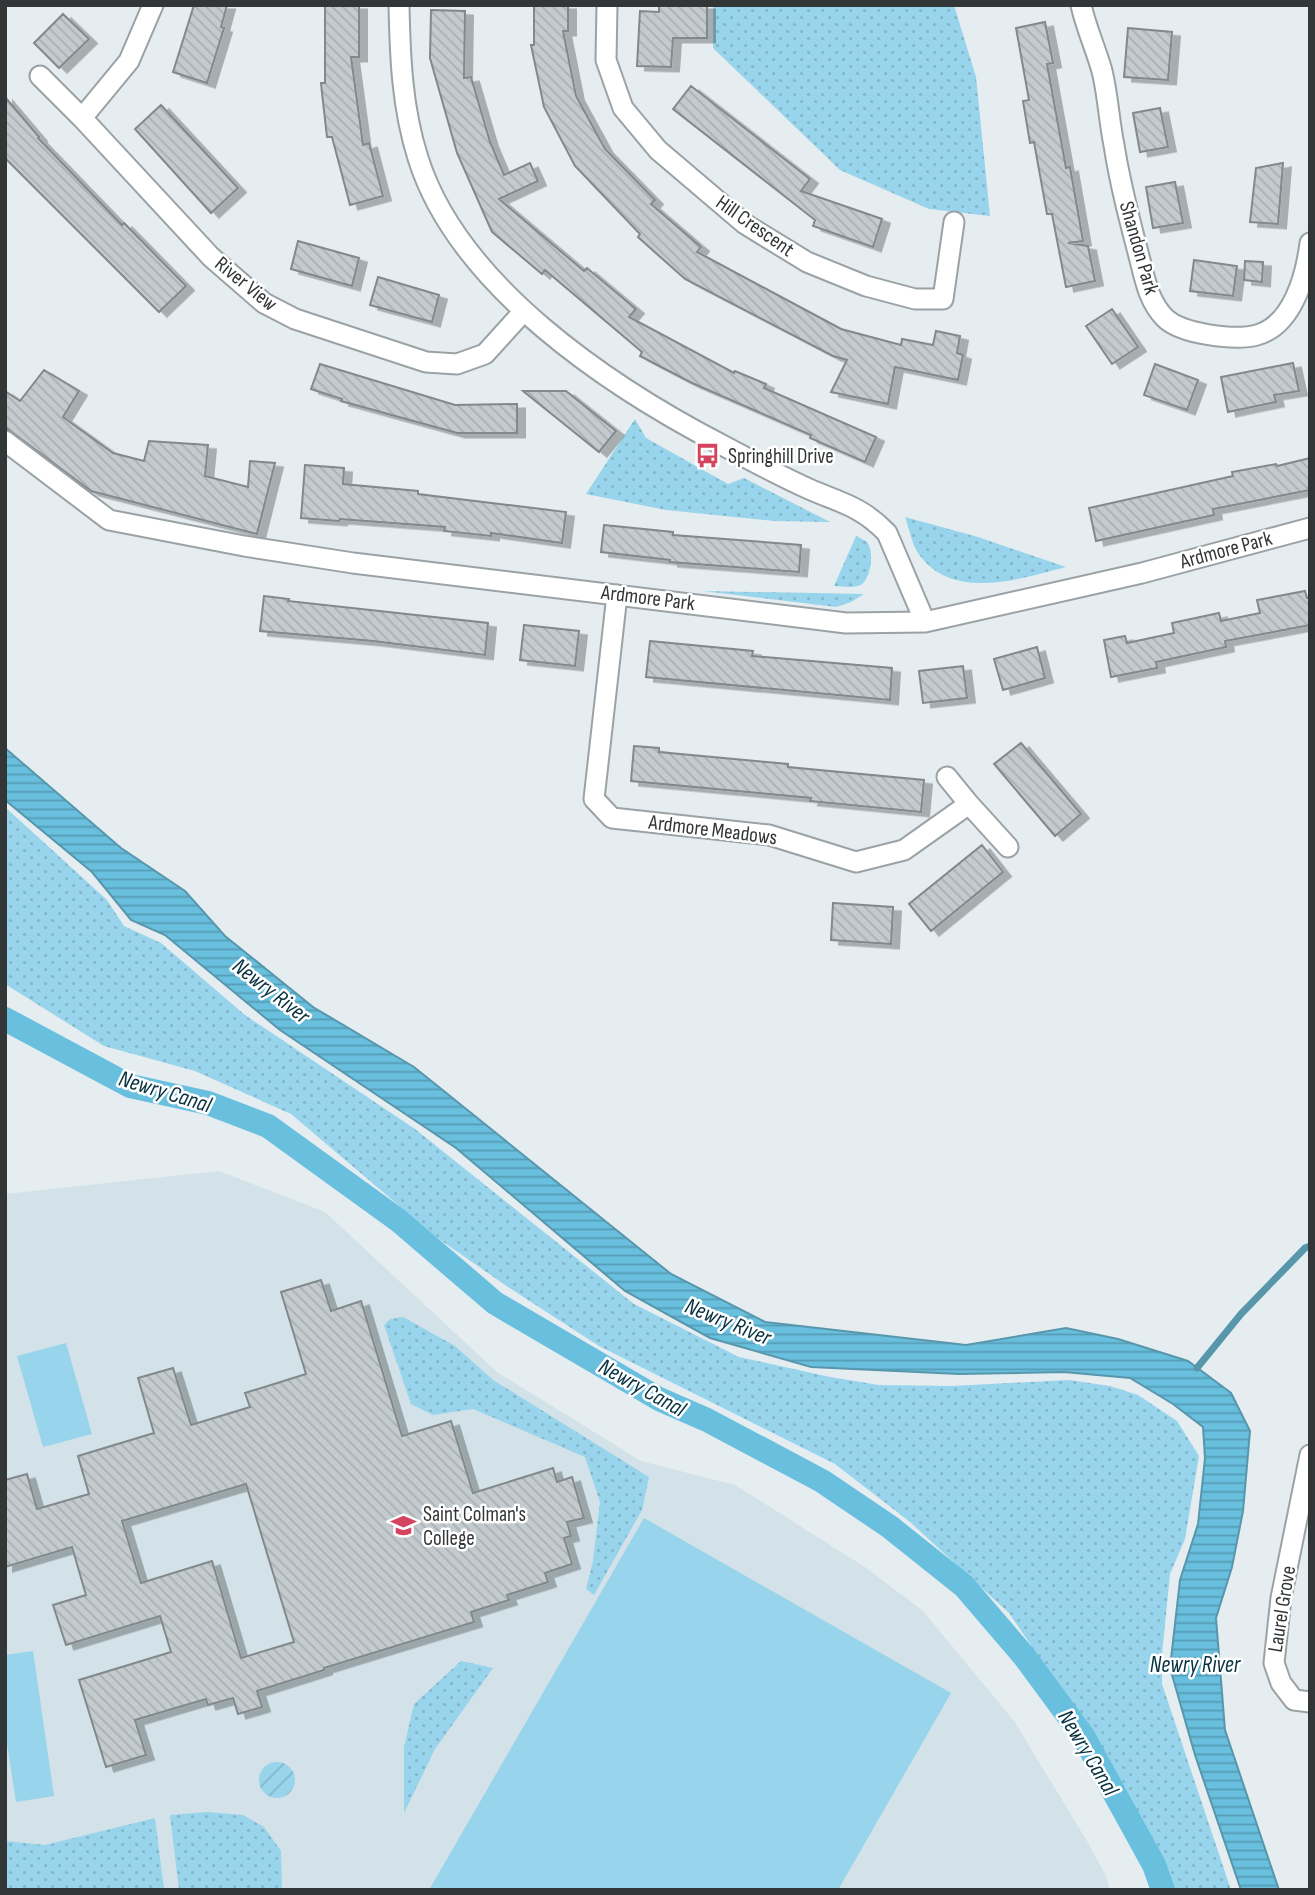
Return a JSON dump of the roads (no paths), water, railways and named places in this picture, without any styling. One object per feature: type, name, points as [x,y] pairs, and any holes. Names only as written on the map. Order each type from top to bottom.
[{"type":"street","points":[[82,118],[129,61],[153,5]]},
{"type":"street","points":[[399,5],[405,107],[418,158],[435,198],[480,266],[523,312],[629,392],[723,446],[809,489],[861,509],[887,533],[925,622]]},
{"type":"street","name":"Hill Crescent","points":[[607,5],[606,60],[622,108],[658,150],[744,224],[807,262],[866,286],[915,299],[943,299],[954,222]]},
{"type":"street","name":"Shandon Park","points":[[1086,8],[1102,72],[1114,148],[1138,251],[1150,298],[1165,318],[1209,335],[1258,335],[1278,323],[1294,302],[1310,243]]},
{"type":"street","name":"River View","points":[[40,76],[211,257],[264,303],[295,319],[426,362],[457,364],[485,354],[523,312]]},
{"type":"street","name":"Ardmore Park","points":[[5,441],[109,520],[354,563],[846,623],[925,622],[1142,573],[1310,527]]},
{"type":"street","name":"Ardmore Meadows","points":[[617,595],[594,799],[612,818],[769,835],[856,862],[904,850],[969,804]]},
{"type":"street","points":[[947,777],[1008,847]]},
{"type":"street","name":"Laurel Grove","points":[[1310,1455],[1282,1598],[1274,1664],[1281,1683],[1294,1700],[1310,1702]]},
{"type":"water","name":"Newry River","points":[[5,748],[121,848],[185,891],[225,936],[313,1007],[414,1067],[671,1274],[765,1322],[966,1345],[1066,1328],[1118,1339],[1188,1361],[1231,1393],[1250,1431],[1243,1511],[1232,1567],[1216,1618],[1225,1730],[1279,1890],[1241,1890],[1195,1755],[1170,1668],[1180,1580],[1198,1524],[1205,1458],[1203,1427],[1173,1404],[1130,1378],[1064,1372],[959,1374],[811,1367],[710,1338],[625,1291],[456,1148],[280,1030],[165,935],[131,920],[92,872],[5,800]]},
{"type":"waterway","name":"Newry Canal","points":[[5,1019],[130,1086],[208,1103],[268,1126],[398,1220],[495,1303],[659,1399],[707,1420],[822,1481],[890,1527],[964,1586],[1024,1656],[1083,1736],[1154,1865],[1163,1890]]},
{"type":"waterway","points":[[1197,1368],[1241,1314],[1310,1246]]},
{"type":"place","name":"Springhill Drive","points":[[708,456]]},
{"type":"place","name":"Saint Colman's College","points":[[403,1526]]}]
